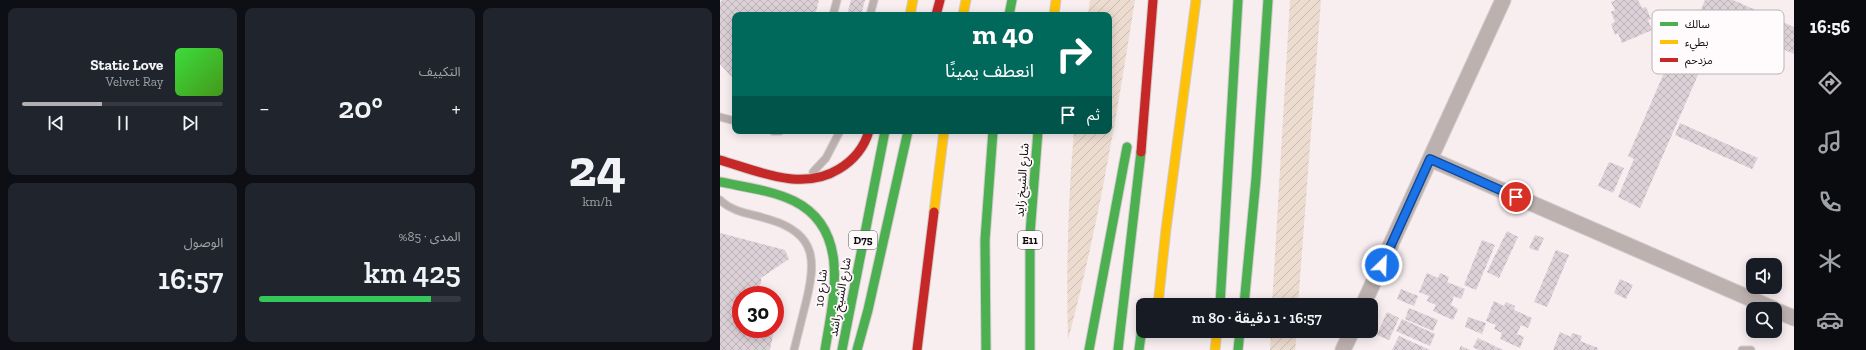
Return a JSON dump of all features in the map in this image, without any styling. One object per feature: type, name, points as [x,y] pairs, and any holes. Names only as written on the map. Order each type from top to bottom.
[{"type":"main road","points":[[911,12],[913,0]]},
{"type":"main road","points":[[937,12],[940,0]]},
{"type":"main road","points":[[964,12],[966,0]]},
{"type":"main road","points":[[1010,12],[1012,0]]},
{"type":"main road","points":[[1054,12],[1056,0]]},
{"type":"main road","points":[[1118,350],[1150,51],[1154,0]]},
{"type":"main road","points":[[1159,298],[1166,227],[1196,0]]},
{"type":"main road","points":[[1220,298],[1238,0]]},
{"type":"main road","points":[[1245,298],[1256,179],[1268,0]]},
{"type":"main road","points":[[1135,102],[1150,51]]},
{"type":"main road","points":[[720,160],[778,177],[815,180],[839,170],[852,161],[862,149],[868,134]]},
{"type":"main road","name":"شارع الشيخ راشد","points":[[842,350],[884,134]]},
{"type":"main road","points":[[857,350],[868,310],[907,134]]},
{"type":"main road","points":[[917,350],[944,134]]},
{"type":"main road","points":[[986,350],[986,241],[993,134]]},
{"type":"main road","name":"شارع الشيخ زايد","points":[[1030,350],[1030,234],[1038,134]]},
{"type":"main road","points":[[1089,350],[1129,139]]},
{"type":"main road","points":[[1153,264],[1176,156]]},
{"type":"main road","points":[[1253,298],[1257,240],[1256,179]]},
{"type":"main road","name":"شارع 10","points":[[720,182],[789,199],[804,208],[818,220],[828,236],[834,253],[836,271],[825,350]]},
{"type":"main road","points":[[1139,350],[1141,338]]},
{"type":"main road","points":[[1215,350],[1216,338]]},
{"type":"main road","points":[[1238,350],[1239,338]]},
{"type":"street","points":[[1366,298],[1503,0]]},
{"type":"street","points":[[1430,159],[1758,302]]},
{"type":"street","points":[[1782,313],[1794,318]]},
{"type":"street","points":[[1343,350],[1349,338]]},
{"type":"lane","points":[[834,12],[837,0]]},
{"type":"lane","points":[[871,12],[874,0]]},
{"type":"lane","points":[[720,117],[732,121]]},
{"type":"lane","points":[[802,180],[816,170],[826,158],[838,134]]},
{"type":"lane","points":[[720,200],[725,206],[734,210],[786,226],[799,234],[808,246],[812,260],[812,275],[794,350]]},
{"type":"lane","points":[[1742,350],[1751,350]]},
{"type":"shaded area","points":[[1090,0],[1135,0],[1114,128],[1098,213],[1068,340],[1068,236],[1074,134],[1112,134],[1112,12],[1088,12]]},
{"type":"shaded area","points":[[1290,0],[1321,0],[1299,298],[1272,298]]},
{"type":"shaded area","points":[[1271,338],[1296,338],[1295,350],[1270,350]]},
{"type":"building","points":[[722,0],[819,0],[816,12],[732,12],[732,76],[720,64],[720,3]]},
{"type":"building","points":[[851,0],[865,0],[862,12],[848,12]]},
{"type":"building","points":[[1616,0],[1638,0],[1642,8],[1646,7],[1651,19],[1648,20],[1652,30],[1622,43],[1618,33],[1615,35],[1611,24],[1615,22],[1611,12],[1615,10],[1611,2]]},
{"type":"building","points":[[1705,0],[1733,0],[1756,10],[1701,10]]},
{"type":"building","points":[[1784,23],[1794,27],[1794,54],[1784,50]]},
{"type":"building","points":[[1664,74],[1698,74],[1640,208],[1618,197],[1634,159],[1628,156]]},
{"type":"building","points":[[1680,123],[1758,158],[1752,169],[1675,135]]},
{"type":"building","points":[[1609,162],[1624,168],[1613,193],[1598,186]]},
{"type":"building","points":[[1507,231],[1518,237],[1499,278],[1487,272]]},
{"type":"building","points":[[720,233],[785,250],[789,259],[761,278],[760,286],[732,286],[732,338],[772,338],[770,350],[720,350]]},
{"type":"building","points":[[1535,235],[1544,238],[1538,251],[1529,248]]},
{"type":"building","points":[[1482,240],[1495,245],[1476,290],[1464,285]]},
{"type":"building","points":[[1556,250],[1569,255],[1547,307],[1534,302]]},
{"type":"building","points":[[1427,273],[1438,278],[1440,273],[1449,277],[1447,282],[1465,289],[1461,299],[1454,296],[1451,305],[1458,309],[1453,320],[1433,311],[1436,305],[1427,301],[1429,296],[1419,292]]},
{"type":"building","points":[[1620,279],[1633,285],[1626,299],[1614,293]]},
{"type":"building","points":[[1401,289],[1418,296],[1414,306],[1397,299]]},
{"type":"building","points":[[1494,301],[1504,306],[1506,302],[1515,306],[1514,310],[1532,318],[1528,328],[1521,325],[1517,334],[1524,337],[1520,348],[1500,339],[1502,333],[1494,329],[1496,325],[1486,321]]},
{"type":"building","points":[[1409,308],[1438,320],[1433,331],[1405,319]]},
{"type":"building","points":[[1387,312],[1399,318],[1389,340],[1378,335]]},
{"type":"building","points":[[1468,317],[1486,323],[1482,334],[1465,327]]},
{"type":"building","points":[[1402,319],[1435,334],[1430,346],[1396,331]]},
{"type":"building","points":[[1560,332],[1571,337],[1572,333],[1582,336],[1580,341],[1598,348],[1597,350],[1553,350]]},
{"type":"building","points":[[1399,336],[1430,350],[1392,350]]},
{"type":"building","points":[[1478,338],[1503,350],[1479,350],[1473,347]]},
{"type":"building","points":[[1461,346],[1470,350],[1459,350]]},
{"type":"traffic: fast","points":[[1010,12],[1012,0]]},
{"type":"traffic: fast","points":[[1220,298],[1238,0]]},
{"type":"traffic: fast","points":[[1245,298],[1256,179],[1268,0]]},
{"type":"traffic: fast","points":[[842,350],[884,134]]},
{"type":"traffic: fast","points":[[857,350],[868,310],[907,134]]},
{"type":"traffic: fast","points":[[986,350],[985,240],[993,134]]},
{"type":"traffic: fast","points":[[1030,350],[1030,234],[1038,134]]},
{"type":"traffic: fast","points":[[1089,350],[1127,147]]},
{"type":"traffic: fast","points":[[1118,350],[1141,152]]},
{"type":"traffic: fast","points":[[720,182],[767,191],[794,201],[812,214],[824,229],[831,248],[834,268],[832,310],[825,350]]},
{"type":"traffic: fast","points":[[1139,350],[1141,338]]},
{"type":"traffic: fast","points":[[1238,350],[1239,338]]},
{"type":"traffic: slow","points":[[911,12],[913,0]]},
{"type":"traffic: slow","points":[[964,12],[966,0]]},
{"type":"traffic: slow","points":[[1054,12],[1056,0]]},
{"type":"traffic: slow","points":[[1159,298],[1166,229],[1196,0]]},
{"type":"traffic: slow","points":[[934,212],[944,134]]},
{"type":"traffic: slow","points":[[1215,350],[1216,338]]},
{"type":"traffic: jam","points":[[937,12],[940,0]]},
{"type":"traffic: jam","points":[[1141,152],[1153,0]]},
{"type":"traffic: jam","points":[[720,160],[765,174],[795,179],[810,179],[825,176],[849,162],[858,153],[868,134]]},
{"type":"traffic: jam","points":[[917,350],[934,212]]},
{"type":"route","points":[[1382,265],[1430,159],[1516,197]]}]
